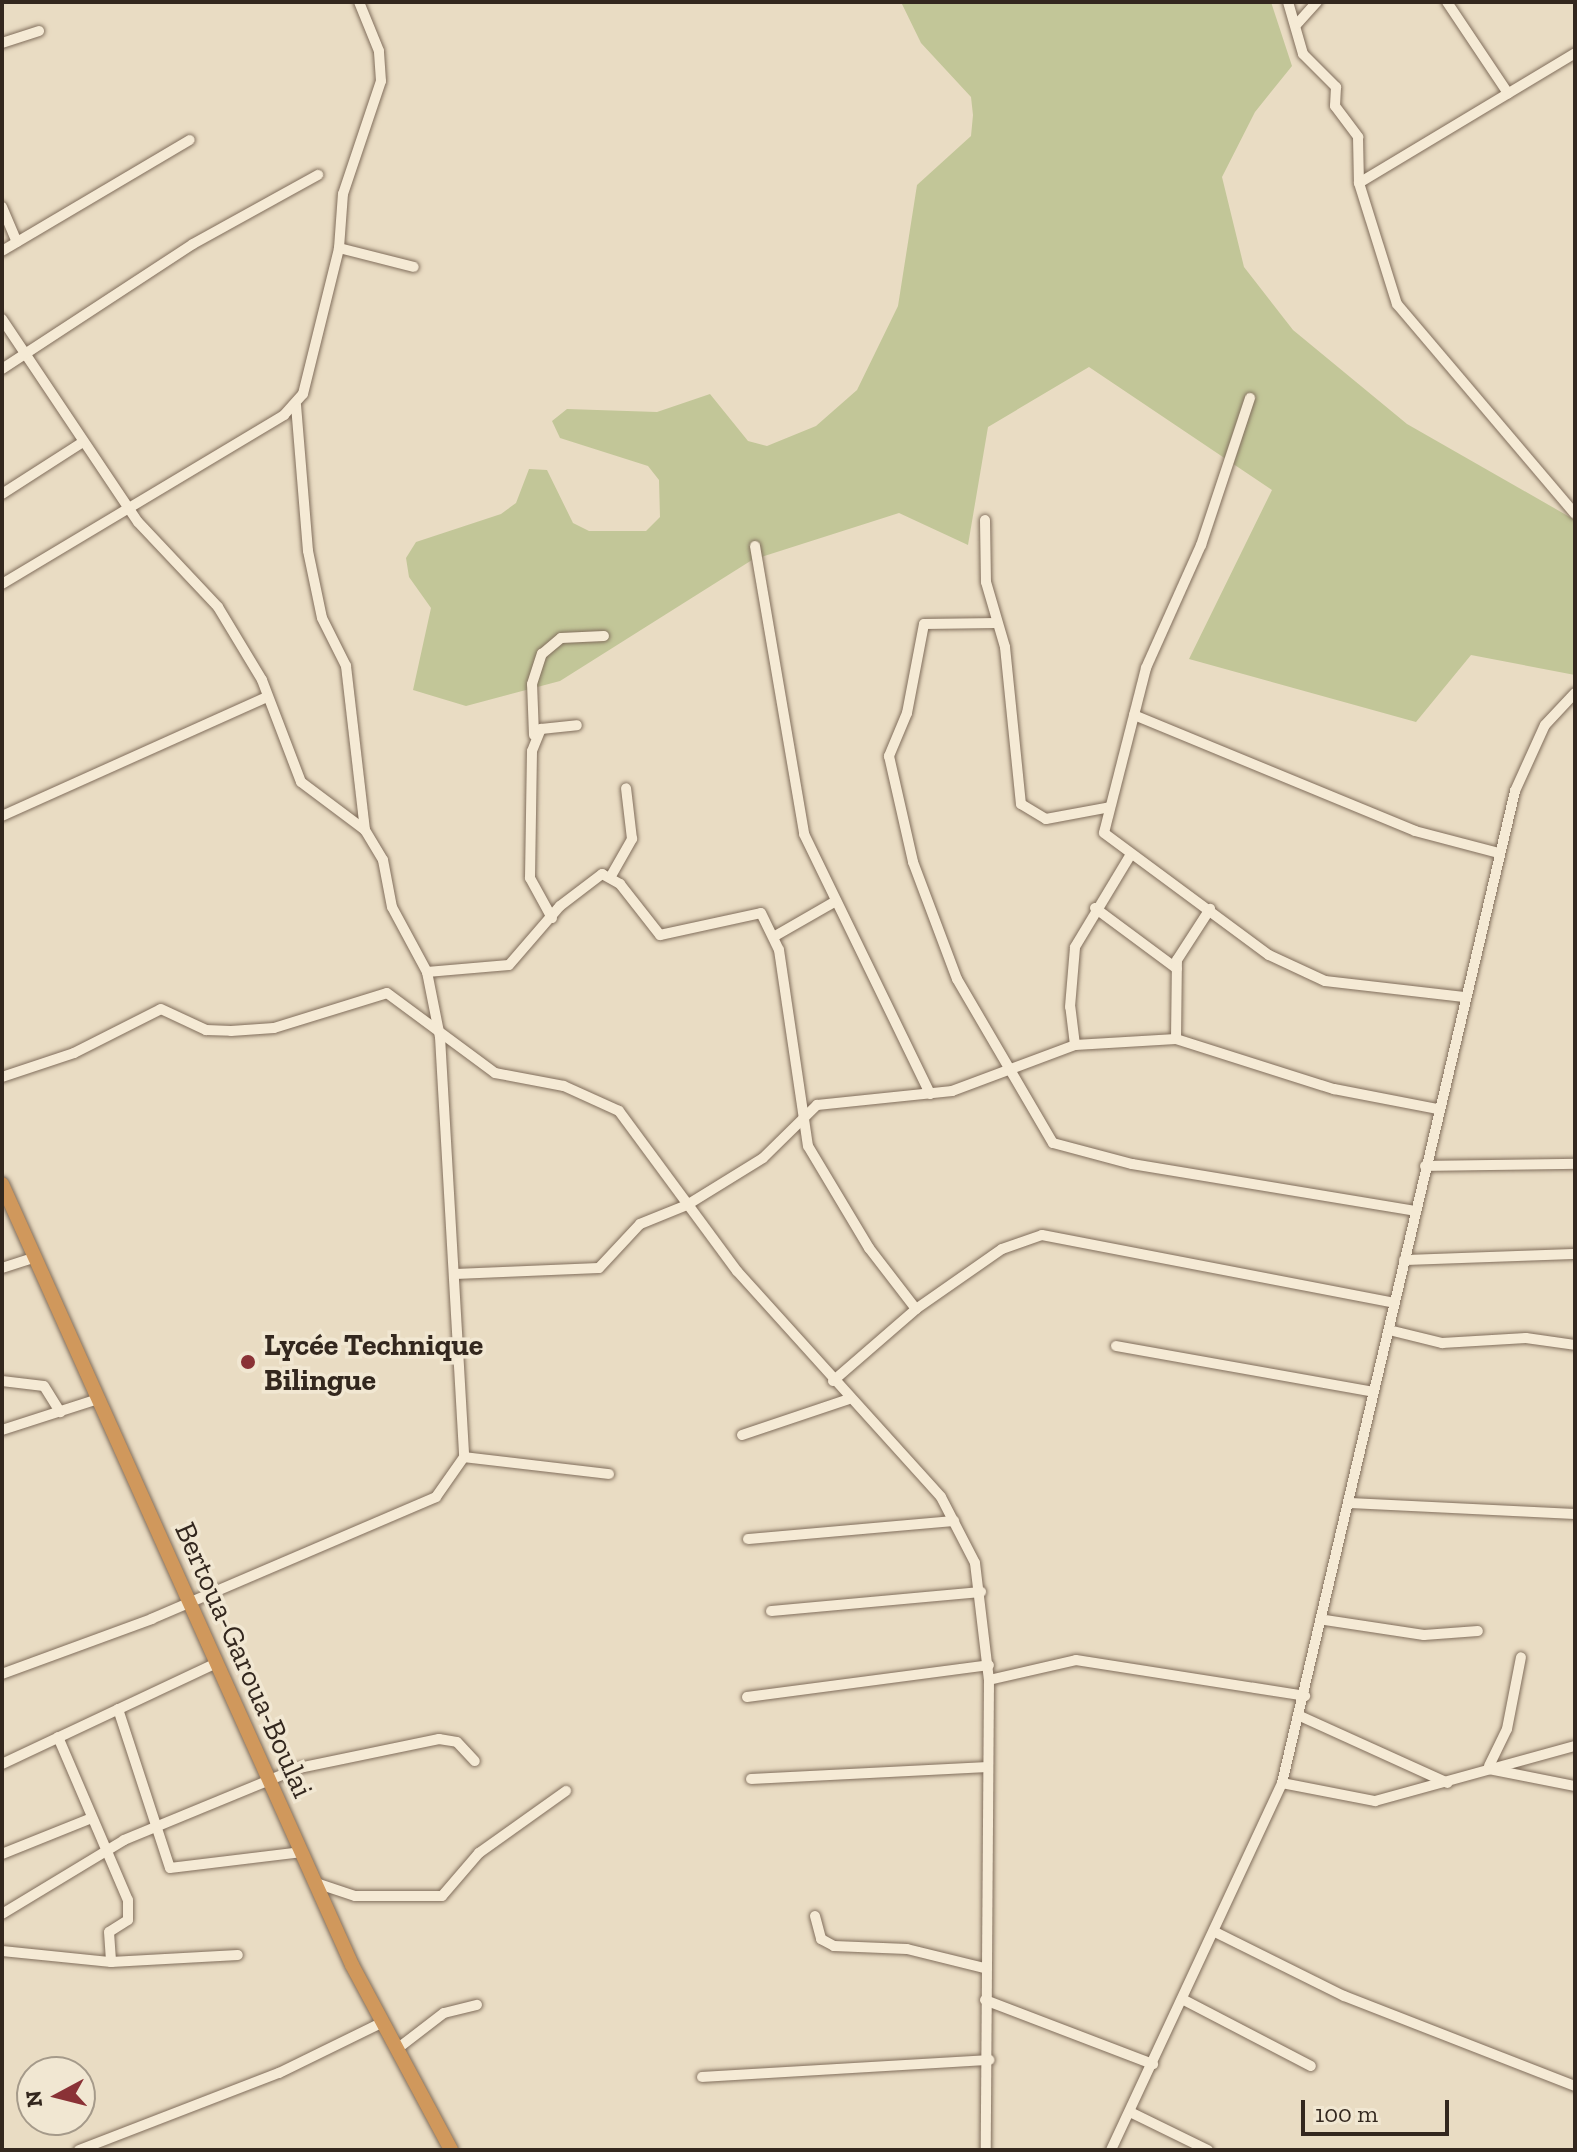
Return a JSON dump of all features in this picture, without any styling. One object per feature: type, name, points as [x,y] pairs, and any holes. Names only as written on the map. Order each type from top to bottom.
[{"type":"highway","name":"Bertoua-Garoua-Boulai","points":[[2,1184],[316,1883],[383,2022],[451,2150]]},
{"type":"street","points":[[359,2],[379,51],[381,81],[343,194],[339,248],[296,405],[308,551],[322,618],[346,666],[365,830]]},
{"type":"street","points":[[1288,2],[1297,24],[1303,54],[1336,87],[1335,106],[1358,137],[1359,183],[1397,304],[1575,514]]},
{"type":"street","points":[[1297,24],[1317,2]]},
{"type":"street","points":[[1447,2],[1508,93]]},
{"type":"street","points":[[2,43],[39,31]]},
{"type":"street","points":[[1359,183],[1575,53]]},
{"type":"street","points":[[2,251],[190,140]]},
{"type":"street","points":[[2,369],[193,244],[318,175]]},
{"type":"street","points":[[2,207],[17,242]]},
{"type":"street","points":[[339,248],[414,267]]},
{"type":"street","points":[[2,319],[128,506],[218,607],[267,697],[301,782],[365,830],[383,860],[392,907],[427,972],[440,1037],[464,1457],[436,1497],[189,1601],[2,1674]]},
{"type":"street","points":[[1250,398],[1134,715],[1104,833],[1130,856],[1210,909],[1269,955],[1325,981],[1464,997]]},
{"type":"street","points":[[2,584],[296,405]]},
{"type":"street","points":[[2,494],[83,442]]},
{"type":"street","points":[[985,520],[986,582],[997,623],[1026,812],[1046,819],[1110,807]]},
{"type":"street","points":[[755,546],[792,782],[804,834],[930,1094]]},
{"type":"street","points":[[997,623],[924,624],[907,713],[889,756],[931,916],[1005,1070],[1053,1143],[1066,1149],[1415,1211]]},
{"type":"street","points":[[552,918],[530,878],[534,735],[532,684],[542,654],[561,638],[604,636]]},
{"type":"street","points":[[1111,2150],[1217,1933],[1282,1783],[1325,1620],[1373,1392],[1515,791],[1545,725],[1575,693]]},
{"type":"street","points":[[2,816],[267,697]]},
{"type":"street","points":[[1134,715],[1415,831],[1499,853]]},
{"type":"street","points":[[534,735],[577,725]]},
{"type":"street","points":[[427,972],[509,965],[587,882],[611,876],[632,839],[626,788]]},
{"type":"street","points":[[1075,1045],[1070,976],[1095,908],[1130,856]]},
{"type":"street","points":[[611,876],[660,935],[754,912],[775,936],[808,1146],[869,1248],[916,1309]]},
{"type":"street","points":[[775,936],[836,901]]},
{"type":"street","points":[[1095,908],[1177,969]]},
{"type":"street","points":[[1176,1039],[1177,969],[1210,909]]},
{"type":"street","points":[[2,1077],[74,1053],[161,1009],[206,1030],[274,1028],[387,993],[440,1037],[495,1073],[605,1101],[833,1381],[954,1521],[981,1592],[989,1665],[984,1968],[989,2060],[986,2150]]},
{"type":"street","points":[[455,1274],[599,1268],[640,1224],[687,1205],[763,1158],[804,1111],[829,1102],[930,1094],[1075,1045],[1176,1039],[1334,1089],[1438,1109]]},
{"type":"street","points":[[1425,1166],[1575,1164]]},
{"type":"street","points":[[833,1381],[916,1309],[1002,1249],[1042,1235],[1395,1303]]},
{"type":"street","points":[[1404,1260],[1575,1254]]},
{"type":"street","points":[[2,1268],[35,1257]]},
{"type":"street","points":[[1389,1330],[1442,1343],[1526,1338],[1575,1345]]},
{"type":"street","points":[[1116,1346],[1373,1392]]},
{"type":"street","points":[[2,1381],[44,1386],[60,1412]]},
{"type":"street","points":[[2,1430],[98,1399]]},
{"type":"street","points":[[742,1435],[849,1399]]},
{"type":"street","points":[[464,1457],[609,1474]]},
{"type":"street","points":[[1350,1503],[1575,1514]]},
{"type":"street","points":[[748,1539],[954,1521]]},
{"type":"street","points":[[771,1611],[981,1592]]},
{"type":"street","points":[[1325,1620],[1424,1635],[1478,1631]]},
{"type":"street","points":[[1486,1767],[1507,1729],[1521,1657]]},
{"type":"street","points":[[989,1680],[1076,1660],[1305,1696]]},
{"type":"street","points":[[2,1764],[217,1663]]},
{"type":"street","points":[[747,1697],[989,1665]]},
{"type":"street","points":[[118,1709],[165,1862],[174,1869],[302,1852]]},
{"type":"street","points":[[1300,1716],[1448,1783]]},
{"type":"street","points":[[58,1737],[130,1916],[109,1932],[111,1962]]},
{"type":"street","points":[[2,1914],[106,1851],[156,1825],[269,1780],[439,1739],[457,1742],[475,1761]]},
{"type":"street","points":[[1282,1783],[1375,1801],[1448,1783],[1486,1767],[1575,1746]]},
{"type":"street","points":[[751,1779],[988,1767]]},
{"type":"street","points":[[1486,1767],[1575,1786]]},
{"type":"street","points":[[316,1883],[355,1896],[442,1896],[479,1853],[566,1791]]},
{"type":"street","points":[[2,1854],[92,1818]]},
{"type":"street","points":[[815,1916],[821,1939],[834,1946],[907,1949],[984,1968]]},
{"type":"street","points":[[1217,1933],[1344,1996],[1575,2086]]},
{"type":"street","points":[[2,1951],[111,1962],[238,1955]]},
{"type":"street","points":[[985,2000],[1153,2064]]},
{"type":"street","points":[[1184,2000],[1311,2066]]},
{"type":"street","points":[[397,2049],[444,2013],[477,2005]]},
{"type":"street","points":[[79,2150],[279,2073],[383,2022]]},
{"type":"street","points":[[702,2077],[989,2060]]},
{"type":"street","points":[[1130,2112],[1208,2150]]},
{"type":"green space","points":[[901,2],[1271,2],[1292,66],[1255,112],[1222,177],[1244,267],[1293,330],[1407,424],[1575,520],[1575,675],[1471,655],[1416,722],[1189,659],[1272,490],[1089,367],[988,427],[968,545],[899,513],[752,560],[560,681],[466,706],[413,690],[431,608],[409,577],[406,558],[416,542],[501,514],[516,503],[529,469],[547,470],[573,523],[589,531],[646,531],[660,517],[659,480],[648,466],[560,438],[552,421],[567,409],[657,412],[710,394],[748,441],[767,446],[816,426],[857,390],[898,306],[917,185],[971,136],[971,97],[921,43]]},
{"type":"place","name":"Lycée Technique Bilingue","points":[[248,1362]]}]
